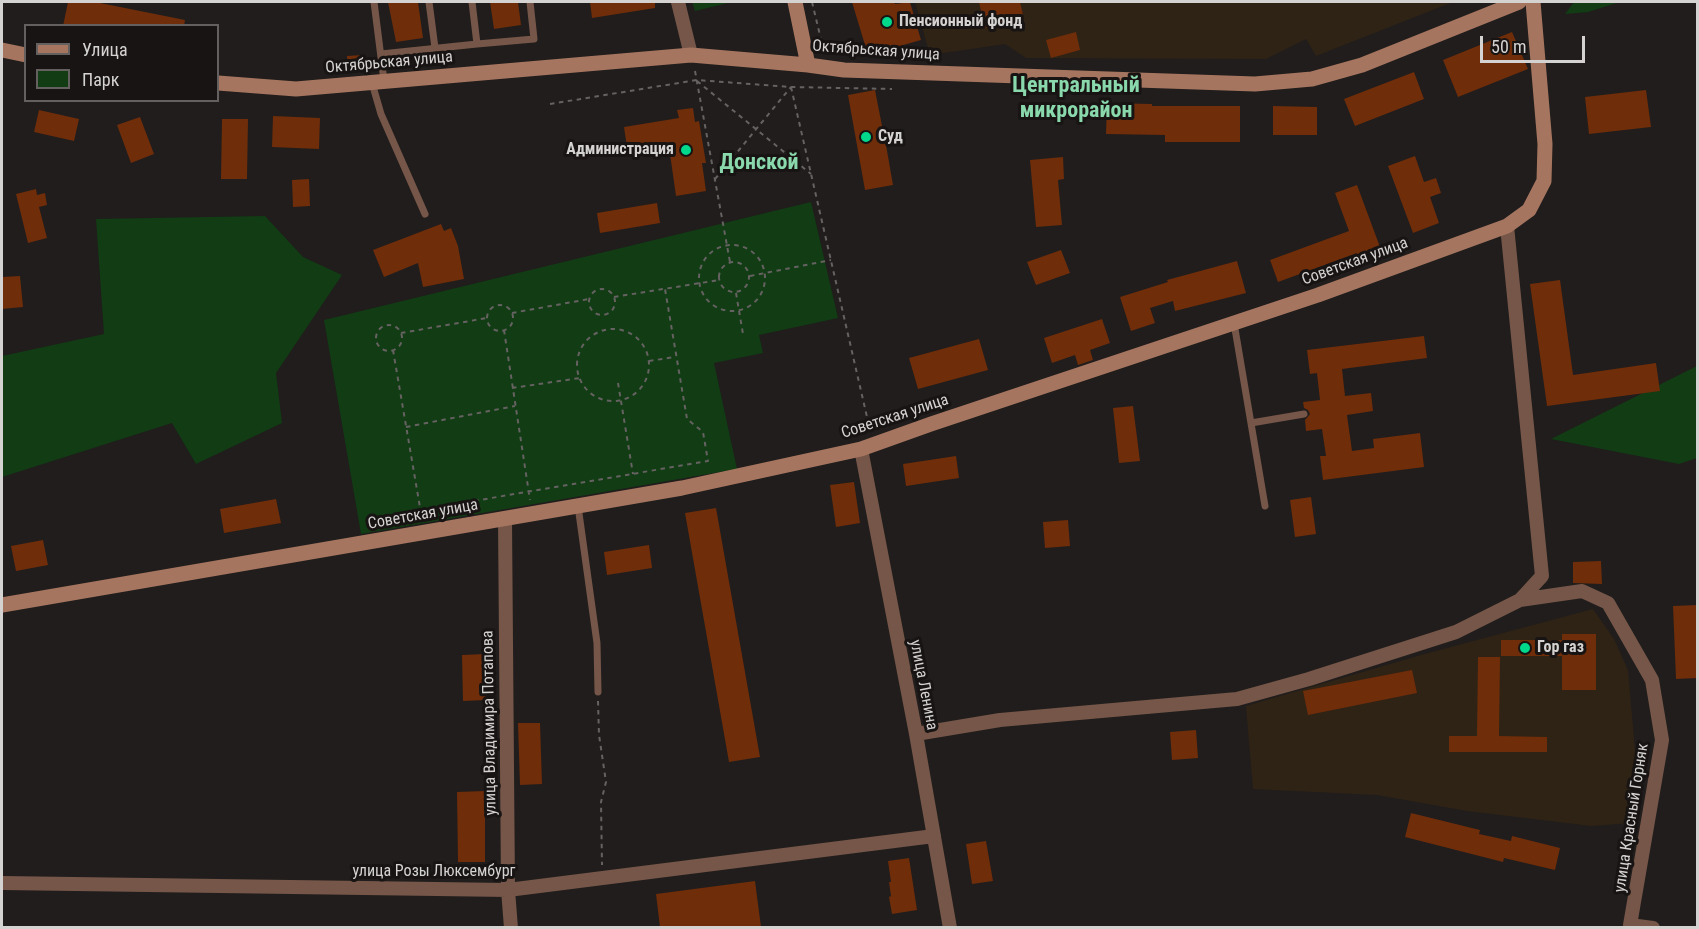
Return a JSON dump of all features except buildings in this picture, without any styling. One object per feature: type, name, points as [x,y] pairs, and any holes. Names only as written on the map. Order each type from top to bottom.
[{"type":"street","points":[[678,2],[691,55]]},
{"type":"street","points":[[795,2],[808,65]]},
{"type":"street","name":"Октябрьская улица","points":[[219,83],[296,89],[691,55],[844,70],[1255,84],[1312,79],[1362,65],[1519,2]]},
{"type":"street","name":"Советская улица","points":[[2,605],[682,488],[867,447],[1318,295],[1508,226],[1529,210],[1544,181],[1545,144],[1533,2]]},
{"type":"street","points":[[2,50],[24,55]]},
{"type":"street","points":[[916,734],[1000,720],[1237,699],[1309,679],[1456,632],[1520,600],[1542,576],[1508,226]]},
{"type":"street","name":"улица Ленина","points":[[867,447],[950,927]]},
{"type":"street","name":"улица Владимира Потапова","points":[[505,519],[508,891],[511,927]]},
{"type":"street","name":"улица Красный Горняк","points":[[1520,600],[1582,591],[1608,603],[1652,680],[1662,740],[1625,926],[1653,927]]},
{"type":"street","name":"улица Розы Люксембург","points":[[2,883],[508,891],[934,836]]},
{"type":"lane","points":[[374,2],[381,54],[378,82],[381,114],[425,214]]},
{"type":"lane","points":[[429,2],[435,48]]},
{"type":"lane","points":[[472,2],[477,44]]},
{"type":"lane","points":[[381,54],[534,39],[530,2]]},
{"type":"lane","points":[[1234,323],[1265,506]]},
{"type":"lane","points":[[1251,423],[1304,414]]},
{"type":"lane","points":[[578,506],[597,643],[598,692]]},
{"type":"path","points":[[812,2],[824,52],[844,70]]},
{"type":"path","points":[[691,55],[730,262]]},
{"type":"path","points":[[697,80],[811,174]]},
{"type":"path","points":[[550,104],[697,80],[791,87],[892,89]]},
{"type":"path","points":[[715,180],[791,87]]},
{"type":"path","points":[[791,87],[831,260],[867,447]]},
{"type":"path","points":[[735,244],[752,250],[763,264],[765,273],[764,289],[760,297],[747,308],[739,310],[722,309],[714,305],[702,292],[699,284],[699,275],[705,258],[718,247],[726,245],[735,244]]},
{"type":"path","points":[[750,276],[831,260]]},
{"type":"path","points":[[730,262],[741,263],[750,276],[745,289],[736,293],[725,290],[719,280],[721,269],[730,262]]},
{"type":"path","points":[[614,297],[719,280]]},
{"type":"path","points":[[600,289],[609,290],[614,297],[615,306],[601,315],[593,311],[589,299],[593,292],[600,289]]},
{"type":"path","points":[[420,510],[708,461],[703,432],[687,419],[665,289]]},
{"type":"path","points":[[736,293],[743,334]]},
{"type":"path","points":[[512,313],[589,299]]},
{"type":"path","points":[[498,305],[507,306],[512,313],[511,326],[504,330],[495,330],[487,318],[491,308],[498,305]]},
{"type":"path","points":[[401,333],[487,318]]},
{"type":"path","points":[[392,325],[401,333],[402,341],[393,350],[384,350],[376,340],[378,332],[384,326],[392,325]]},
{"type":"path","points":[[610,329],[623,330],[634,336],[643,344],[649,361],[646,381],[638,391],[621,400],[603,400],[592,394],[583,386],[577,365],[578,354],[590,337],[600,331],[610,329]]},
{"type":"path","points":[[504,330],[532,514]]},
{"type":"path","points":[[393,350],[424,533]]},
{"type":"path","points":[[649,361],[676,356]]},
{"type":"path","points":[[512,388],[580,378]]},
{"type":"path","points":[[618,383],[633,474]]},
{"type":"path","points":[[406,427],[515,406]]},
{"type":"path","points":[[598,692],[599,735],[606,782],[601,802],[603,878]]},
{"type":"shaded area","points":[[915,2],[1453,2],[1316,56],[1306,39],[1266,59],[1026,58],[1005,44],[930,55]]},
{"type":"shaded area","points":[[1593,609],[1614,639],[1628,670],[1637,773],[1632,823],[1591,826],[1467,811],[1377,795],[1253,789],[1246,706],[1421,655]]},
{"type":"green space","points":[[692,2],[732,2],[695,11]]},
{"type":"green space","points":[[1574,2],[1620,2],[1588,12],[1565,14]]},
{"type":"green space","points":[[811,202],[838,318],[759,335],[763,353],[714,363],[737,469],[361,534],[324,320]]},
{"type":"green space","points":[[265,216],[303,257],[342,275],[276,373],[282,423],[196,464],[172,423],[2,477],[2,356],[104,334],[96,219]]},
{"type":"green space","points":[[1697,366],[1697,458],[1679,464],[1551,439]]},
{"type":"place","name":"Пенсионный фонд","points":[[887,22]]},
{"type":"place","name":"Суд","points":[[866,137]]},
{"type":"place","name":"Администрация","points":[[686,150]]},
{"type":"place","name":"Гор газ","points":[[1525,648]]},
{"type":"district","name":"Центральный микрорайон","points":[[1076,98]]},
{"type":"district","name":"Донской","points":[[759,163]]}]
